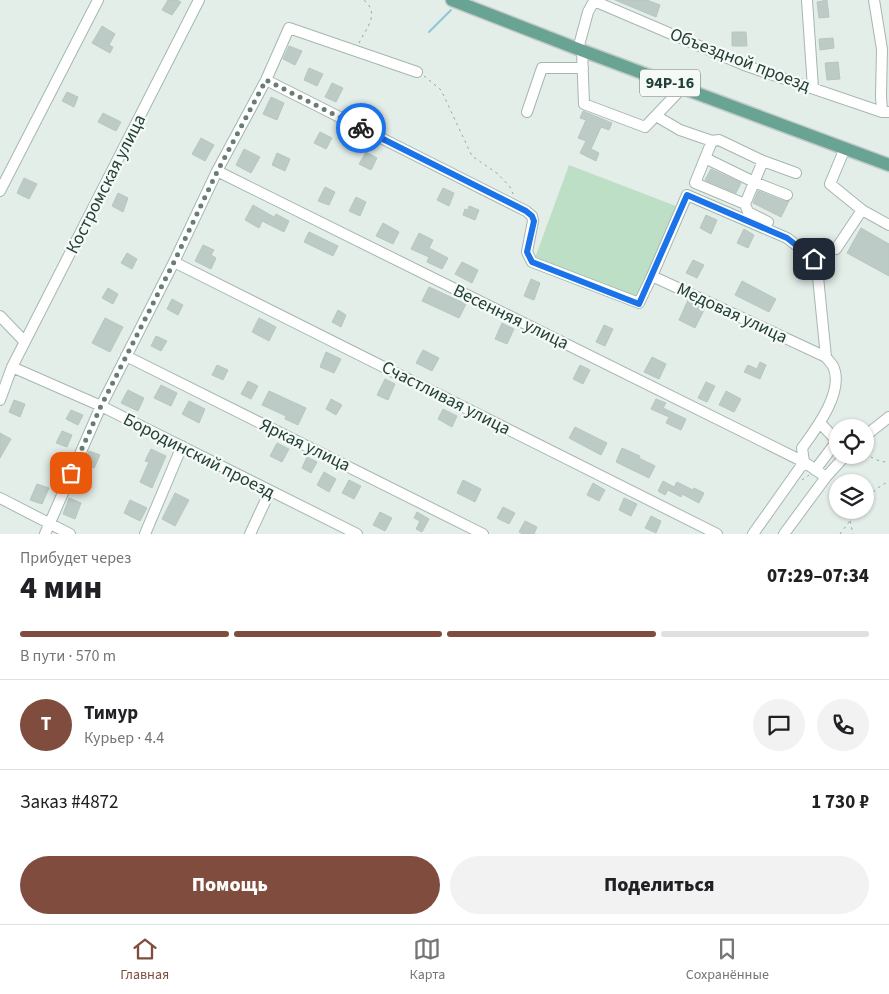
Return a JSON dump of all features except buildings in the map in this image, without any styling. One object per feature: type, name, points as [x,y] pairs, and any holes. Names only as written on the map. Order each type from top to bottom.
[{"type":"main road","name":"94Р-16","points":[[452,0],[580,50],[889,165]]},
{"type":"street","points":[[0,191],[98,0]]},
{"type":"street","name":"Костромская улица","points":[[0,400],[12,368],[199,0]]},
{"type":"street","points":[[807,0],[813,88]]},
{"type":"street","points":[[874,0],[882,49],[881,96],[886,112]]},
{"type":"street","name":"Объездной проезд","points":[[656,116],[645,127],[584,104],[583,68],[580,50],[588,12],[594,1],[744,65],[886,112]]},
{"type":"street","points":[[45,534],[101,406],[217,172],[266,80],[289,28],[417,72]]},
{"type":"street","points":[[527,112],[542,68],[583,68]]},
{"type":"street","points":[[266,80],[520,207],[532,216],[534,221],[527,252],[532,262],[639,304],[687,195],[787,238],[814,259],[817,267],[826,356],[833,366],[835,385],[820,424],[802,448],[804,462],[753,534]]},
{"type":"street","points":[[683,87],[656,116],[680,130],[712,140],[719,140],[763,161],[796,173]]},
{"type":"street","points":[[712,140],[695,183],[745,204]]},
{"type":"street","points":[[846,148],[830,184],[862,210],[889,225]]},
{"type":"street","points":[[705,158],[754,182],[787,195]]},
{"type":"street","points":[[763,161],[745,204],[748,212],[768,222]]},
{"type":"street","name":"Весенняя улица","points":[[217,172],[804,462],[826,477]]},
{"type":"street","points":[[836,249],[862,210]]},
{"type":"street","name":"Счастливая улица","points":[[174,262],[717,534]]},
{"type":"street","name":"Медовая улица","points":[[652,276],[826,356]]},
{"type":"street","points":[[0,316],[25,342]]},
{"type":"street","name":"Яркая улица","points":[[126,356],[483,534]]},
{"type":"street","name":"Бородинский проезд","points":[[12,368],[101,406],[356,534]]},
{"type":"street","points":[[874,429],[889,417]]},
{"type":"street","points":[[820,424],[829,433]]},
{"type":"street","points":[[145,534],[182,446]]},
{"type":"street","points":[[815,470],[829,452]]},
{"type":"street","points":[[784,534],[838,464]]},
{"type":"street","points":[[250,534],[270,491]]},
{"type":"street","points":[[0,498],[70,534]]},
{"type":"path","points":[[355,51],[372,16],[371,7],[364,0]]},
{"type":"path","points":[[417,72],[430,79],[441,90],[472,156],[498,174],[510,187],[520,207]]},
{"type":"path","points":[[817,267],[836,249]]},
{"type":"path","points":[[874,458],[889,463]]},
{"type":"path","points":[[874,492],[889,481]]},
{"type":"path","points":[[840,534],[850,520]]},
{"type":"path","points":[[850,520],[853,534]]},
{"type":"green space","points":[[569,165],[676,206],[638,297],[535,258]]},
{"type":"waterway","points":[[429,32],[451,10]]},
{"type":"way so far","points":[[71,473],[101,406],[217,172],[266,80],[361,128]]},
{"type":"route","points":[[361,128],[526,211],[532,216],[534,221],[527,252],[532,262],[639,304],[687,195],[787,238],[814,259]]}]
